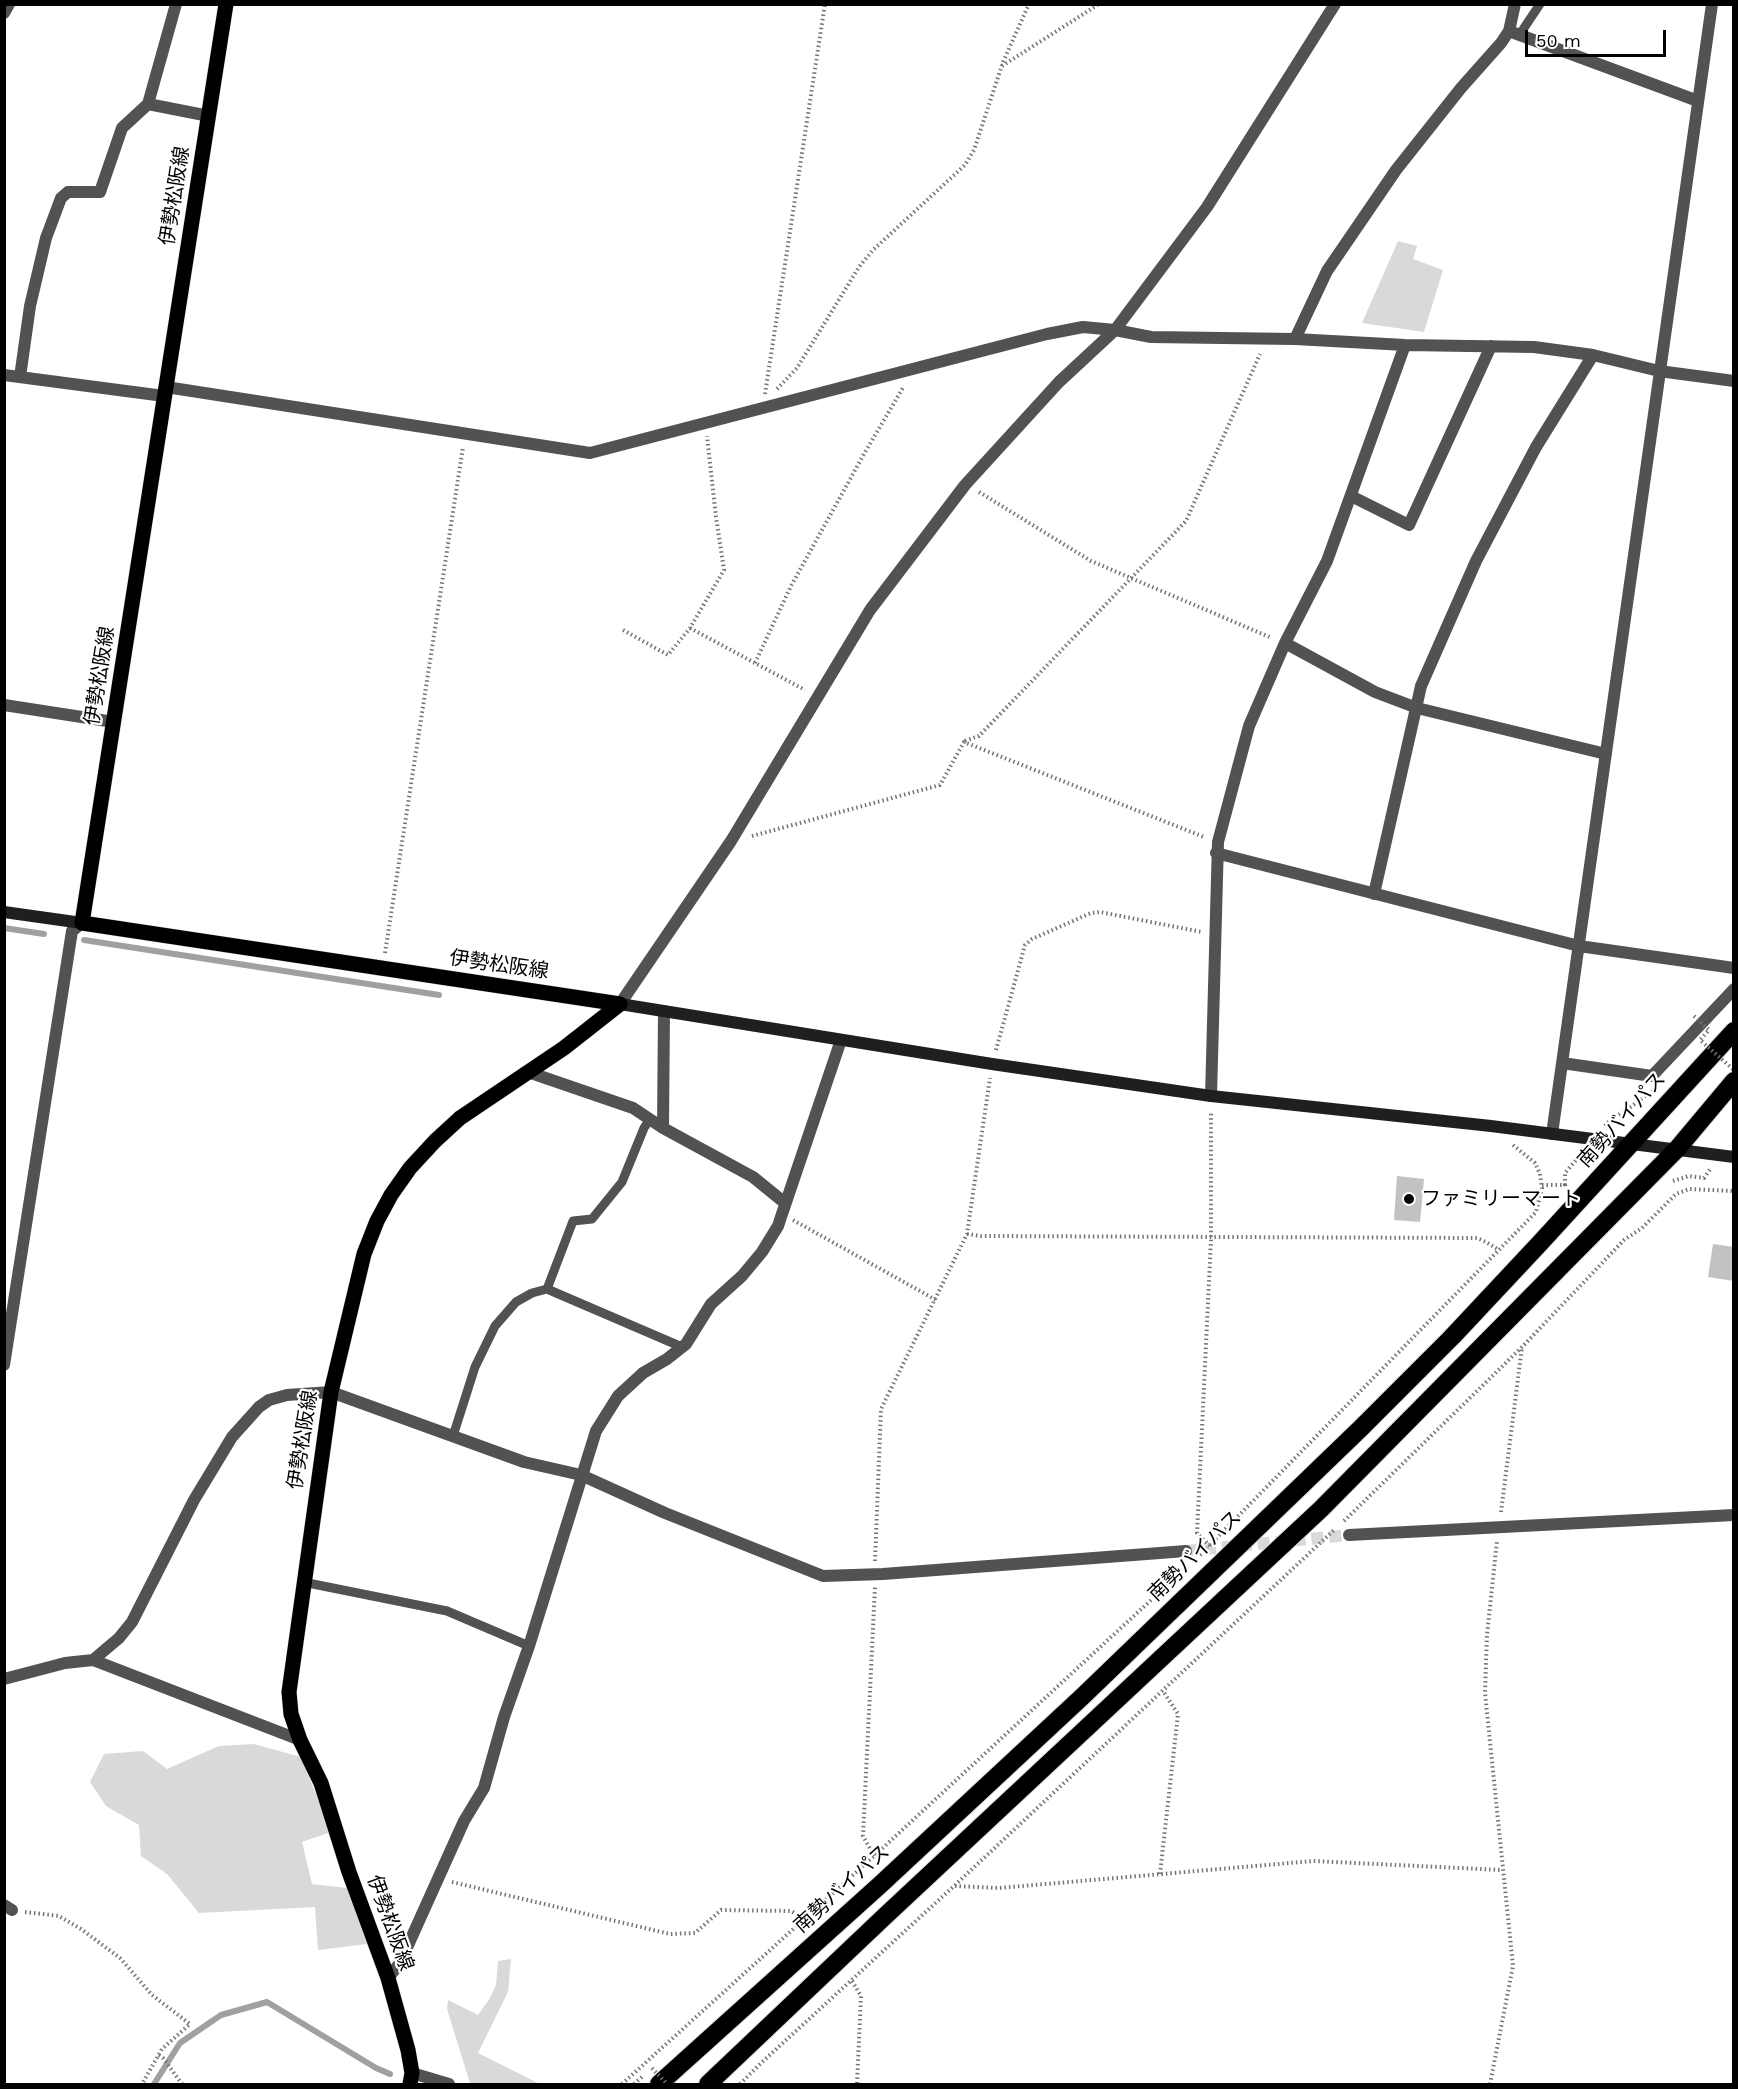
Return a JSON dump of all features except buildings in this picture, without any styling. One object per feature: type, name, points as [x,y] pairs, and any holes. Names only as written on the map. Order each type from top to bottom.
[{"type":"highway","name":"南勢バイパス","points":[[655,2076],[880,1884],[1075,1704],[1361,1428],[1452,1337],[1734,1031]]},
{"type":"highway","points":[[708,2085],[892,1909],[1321,1509],[1677,1149],[1734,1082]]},
{"type":"main road","name":"伊勢松阪線","points":[[226,4],[82,923],[620,1004]]},
{"type":"main road","name":"伊勢松阪線","points":[[411,2079],[408,2050],[388,1978],[349,1872],[321,1783],[300,1740],[291,1714],[289,1692],[331,1392],[364,1254],[390,1195],[410,1168],[460,1118],[564,1048],[620,1004]]},
{"type":"street","points":[[4,13],[9,4]]},
{"type":"street","points":[[20,377],[30,306],[46,237],[61,198],[68,192],[100,192],[122,128],[148,104],[176,4]]},
{"type":"street","points":[[1335,4],[1207,207],[1115,330],[1059,382],[964,485],[870,610],[731,842],[620,1004],[992,1064],[1211,1096],[1491,1126],[1734,1157]]},
{"type":"street","points":[[1515,4],[1515,33]]},
{"type":"street","points":[[1552,1134],[1712,4]]},
{"type":"street","points":[[1515,33],[1698,101]]},
{"type":"street","points":[[1295,339],[1327,271],[1396,170],[1461,88],[1501,43],[1515,33]]},
{"type":"street","points":[[148,104],[209,116]]},
{"type":"street","points":[[4,375],[84,387],[165,392],[590,453],[1056,332],[1083,327],[1151,337],[1266,338],[1405,345],[1533,347],[1593,355],[1659,370],[1734,381]]},
{"type":"street","points":[[1211,1096],[1217,848],[1249,726],[1285,643],[1327,561],[1405,345]]},
{"type":"street","points":[[1351,496],[1409,525],[1491,346]]},
{"type":"street","points":[[1374,894],[1421,686],[1476,561],[1536,447],[1593,355]]},
{"type":"street","points":[[1285,643],[1375,692],[1417,708],[1606,754]]},
{"type":"street","points":[[4,705],[114,722]]},
{"type":"street","points":[[1217,848],[1374,894],[1579,946],[1734,968]]},
{"type":"street","points":[[4,912],[82,923]]},
{"type":"street","points":[[4,1365],[72,931],[82,923]]},
{"type":"street","points":[[1562,1064],[1652,1076],[1734,989]]},
{"type":"street","points":[[663,1128],[664,1011]]},
{"type":"street","points":[[388,1978],[400,1963],[464,1821],[484,1788],[504,1717],[529,1646],[596,1431],[618,1396],[643,1373],[682,1347],[711,1304],[742,1276],[762,1252],[778,1226],[841,1040]]},
{"type":"street","points":[[528,1072],[633,1108],[663,1128],[753,1177],[783,1208]]},
{"type":"street","points":[[93,1660],[119,1638],[132,1622],[194,1500],[232,1437],[259,1407],[269,1400],[287,1395],[331,1392],[524,1462],[581,1475],[665,1513],[823,1576],[875,1575],[1186,1551]]},
{"type":"street","points":[[1348,1535],[1734,1515]]},
{"type":"street","points":[[4,1679],[65,1663],[93,1660],[300,1740]]},
{"type":"street","points":[[411,2079],[448,2085]]},
{"type":"lane","points":[[1515,33],[1540,4]]},
{"type":"lane","points":[[547,1289],[573,1221],[592,1219],[622,1182],[644,1128],[650,1119]]},
{"type":"lane","points":[[453,1436],[475,1367],[495,1326],[516,1302],[532,1293],[547,1289],[682,1347]]},
{"type":"lane","points":[[303,1582],[447,1611],[529,1646]]},
{"type":"path","points":[[762,409],[825,4]]},
{"type":"path","points":[[765,393],[775,390],[797,368],[859,267],[873,250],[964,165],[974,150],[983,129],[1002,66],[1029,4]]},
{"type":"path","points":[[1002,66],[1099,4]]},
{"type":"path","points":[[731,842],[940,785],[964,742],[979,736],[1186,521],[1266,338]]},
{"type":"path","points":[[755,663],[791,586],[825,523],[915,369]]},
{"type":"path","points":[[623,630],[668,655],[690,628],[724,570],[706,423]]},
{"type":"path","points":[[382,969],[465,435]]},
{"type":"path","points":[[964,485],[982,493],[1091,561],[1285,643]]},
{"type":"path","points":[[690,628],[818,697]]},
{"type":"path","points":[[964,742],[1217,848]]},
{"type":"path","points":[[874,1856],[863,1836],[880,1409],[967,1234],[992,1064],[1025,945],[1032,939],[1090,913],[1100,912],[1215,934]]},
{"type":"path","points":[[1694,1016],[1709,1030],[1700,1040],[1734,1070]]},
{"type":"path","points":[[1210,1546],[1197,1533],[1211,1237],[1211,1096]]},
{"type":"path","points":[[622,2085],[1210,1546],[1536,1212],[1542,1188],[1540,1174],[1535,1163],[1491,1126]]},
{"type":"path","points":[[740,2085],[1345,1520],[1522,1346],[1624,1240],[1642,1228],[1676,1194],[1689,1189],[1734,1191]]},
{"type":"path","points":[[783,1208],[936,1300]]},
{"type":"path","points":[[967,1234],[981,1236],[1477,1239],[1499,1250]]},
{"type":"path","points":[[1490,2085],[1514,1966],[1485,1693],[1487,1635],[1522,1346]]},
{"type":"path","points":[[1160,1874],[1178,1714],[1163,1691]]},
{"type":"path","points":[[954,1886],[999,1888],[1313,1861],[1502,1870]]},
{"type":"path","points":[[439,1879],[670,1934],[695,1933],[721,1910],[791,1911],[805,1919]]},
{"type":"path","points":[[8,1908],[58,1916],[81,1929],[120,1958],[152,1995],[190,2024],[162,2049],[161,2057],[142,2085]]},
{"type":"path","points":[[852,1981],[861,1996],[857,2085]]},
{"type":"path","points":[[161,2057],[182,2085]]},
{"type":"path","points":[[655,2076],[667,2085]]},
{"type":"shaded area","points":[[1398,241],[1417,246],[1413,259],[1443,270],[1424,332],[1362,323]]},
{"type":"shaded area","points":[[254,1744],[301,1757],[331,1832],[302,1842],[312,1884],[347,1888],[367,1944],[318,1950],[315,1907],[199,1913],[167,1874],[141,1856],[139,1825],[106,1806],[90,1782],[104,1754],[143,1751],[167,1769],[219,1746]]},
{"type":"shaded area","points":[[511,1959],[508,1992],[478,2053],[540,2084],[470,2083],[447,2009],[448,2000],[478,2015],[496,1985],[498,1961]]},
{"type":"waterway","points":[[4,928],[44,934]]},
{"type":"waterway","points":[[84,940],[439,995]]},
{"type":"waterway","points":[[154,2084],[180,2043],[221,2015],[267,2002],[376,2068],[390,2074]]},
{"type":"tunnel","points":[[1186,1551],[1349,1535]]},
{"type":"place","name":"ファミリーマート","points":[[1409,1199]]}]
